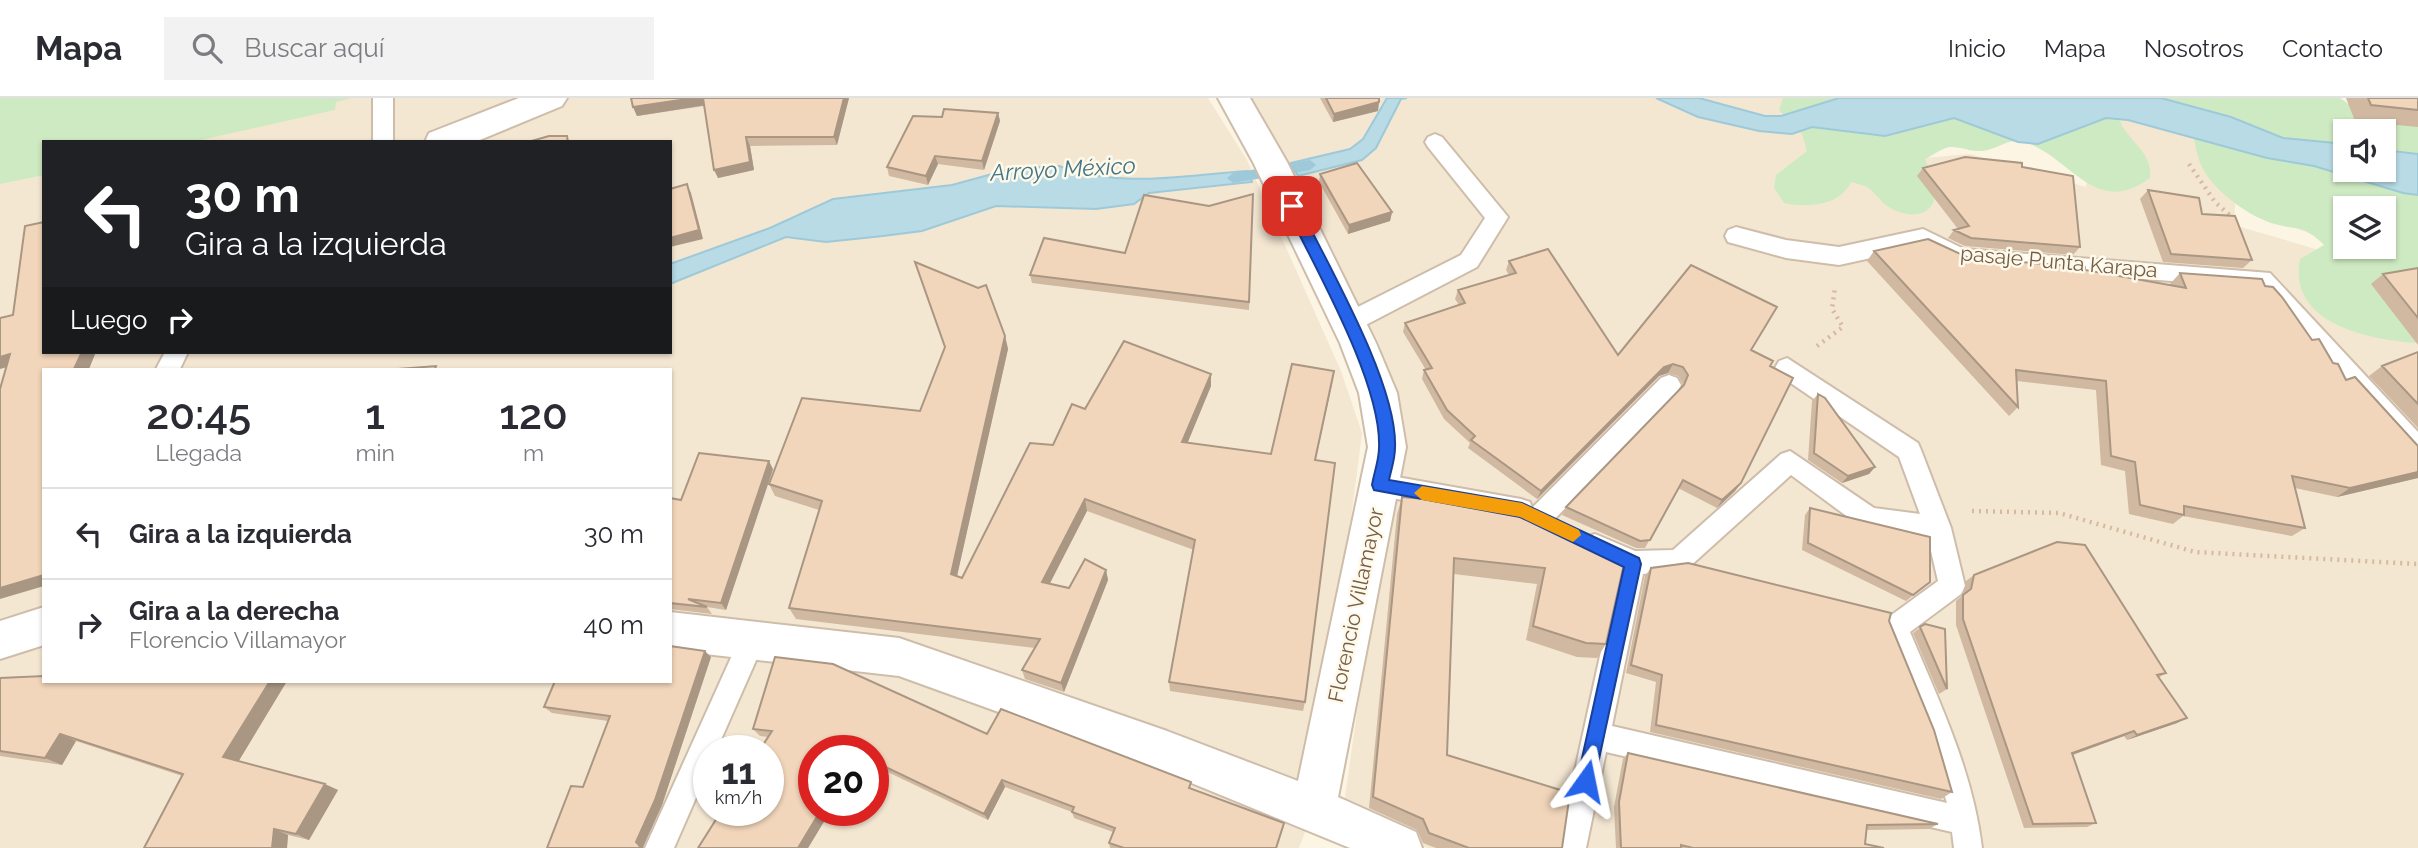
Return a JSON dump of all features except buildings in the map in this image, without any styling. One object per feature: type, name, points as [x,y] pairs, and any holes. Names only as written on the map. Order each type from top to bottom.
[{"type":"street","points":[[445,140],[551,98]]},
{"type":"street","name":"Florencio Villamayor","points":[[1234,98],[1275,172],[1348,323],[1378,393],[1387,447],[1314,809]]},
{"type":"street","points":[[0,640],[42,627]]},
{"type":"street","points":[[672,631],[899,657],[1167,752],[1314,809],[1400,848]]},
{"type":"lane","points":[[383,98],[383,140]]},
{"type":"lane","points":[[1348,323],[1469,261],[1497,217],[1435,142]]},
{"type":"lane","name":"pasaje Punta Karapa","points":[[1736,236],[1786,249],[1839,256],[1923,238],[1961,257],[2262,279]]},
{"type":"lane","points":[[2262,279],[2418,449]]},
{"type":"lane","points":[[1596,736],[1967,834],[1956,782],[1895,628],[1952,586],[1935,519],[1909,450],[1787,368]]},
{"type":"lane","points":[[1539,519],[1669,385]]},
{"type":"lane","points":[[1380,485],[1522,510],[1633,564],[1678,561],[1790,461],[1869,518],[1935,519]]},
{"type":"lane","points":[[1572,848],[1633,564]]},
{"type":"lane","points":[[659,848],[752,640]]},
{"type":"path","points":[[2189,164],[2215,202],[2231,215],[2262,279]]},
{"type":"path","points":[[1787,368],[1843,327],[1832,309],[1839,256]]},
{"type":"path","points":[[1935,519],[2059,513],[2195,552],[2418,564]]},
{"type":"shaded area","points":[[0,98],[1208,98],[1247,160],[1341,371],[1362,433],[1314,809],[1299,848],[0,848]]},
{"type":"shaded area","points":[[1245,98],[1802,98],[1854,164],[1970,154],[2086,187],[2094,101],[2238,155],[2234,225],[2333,254],[2333,259],[2350,259],[2418,279],[2418,848],[1428,848],[1342,818],[1399,416],[1378,341]]},
{"type":"green space","points":[[0,98],[352,98],[336,102],[335,110],[201,140],[42,140],[42,175],[0,184]]},
{"type":"green space","points":[[1783,98],[2112,98],[2119,119],[2149,164],[2150,178],[2131,189],[2114,192],[2099,189],[2043,151],[2027,143],[2014,141],[1982,151],[1949,147],[1925,159],[1933,176],[1935,191],[1934,201],[1924,212],[1907,214],[1897,211],[1887,206],[1867,187],[1851,182],[1846,190],[1831,201],[1812,205],[1784,203],[1774,188],[1776,175],[1807,151],[1802,134],[1779,110]]},
{"type":"green space","points":[[2150,98],[2340,98],[2370,119],[2333,119],[2333,182],[2396,182],[2396,119],[2374,119],[2418,105],[2418,343],[2377,338],[2356,332],[2319,313],[2306,299],[2299,281],[2300,259],[2324,245],[2305,231],[2271,223],[2239,206],[2210,180],[2196,151],[2191,122]]},
{"type":"water","points":[[1387,98],[1407,98],[1401,99],[1376,148],[1362,160],[1298,176],[1291,163],[1350,149],[1363,139]]},
{"type":"water","points":[[1656,98],[1699,98],[1765,116],[1781,116],[1839,98],[2161,98],[2231,117],[2283,138],[2333,143],[2333,172],[2267,158],[2128,120],[2106,118],[2038,144],[2018,142],[1954,118],[1885,136],[1812,127],[1792,134],[1759,131],[1698,117]]},
{"type":"water","points":[[2396,151],[2418,154],[2418,195],[2367,182],[2396,182]]},
{"type":"water","points":[[1059,166],[1083,173],[1130,179],[1248,171],[1252,182],[1149,193],[1134,204],[1096,209],[996,206],[922,231],[883,236],[826,242],[786,237],[672,283],[672,263],[770,228],[833,199],[952,185],[1014,168]]},
{"type":"waterway","name":"Arroyo México","points":[[1233,178],[1310,165]]},
{"type":"slow traffic","points":[[1422,493],[1522,510],[1573,535]]},
{"type":"route","points":[[1292,206],[1358,343],[1378,393],[1387,447],[1380,485],[1522,510],[1633,564],[1586,781]]}]
